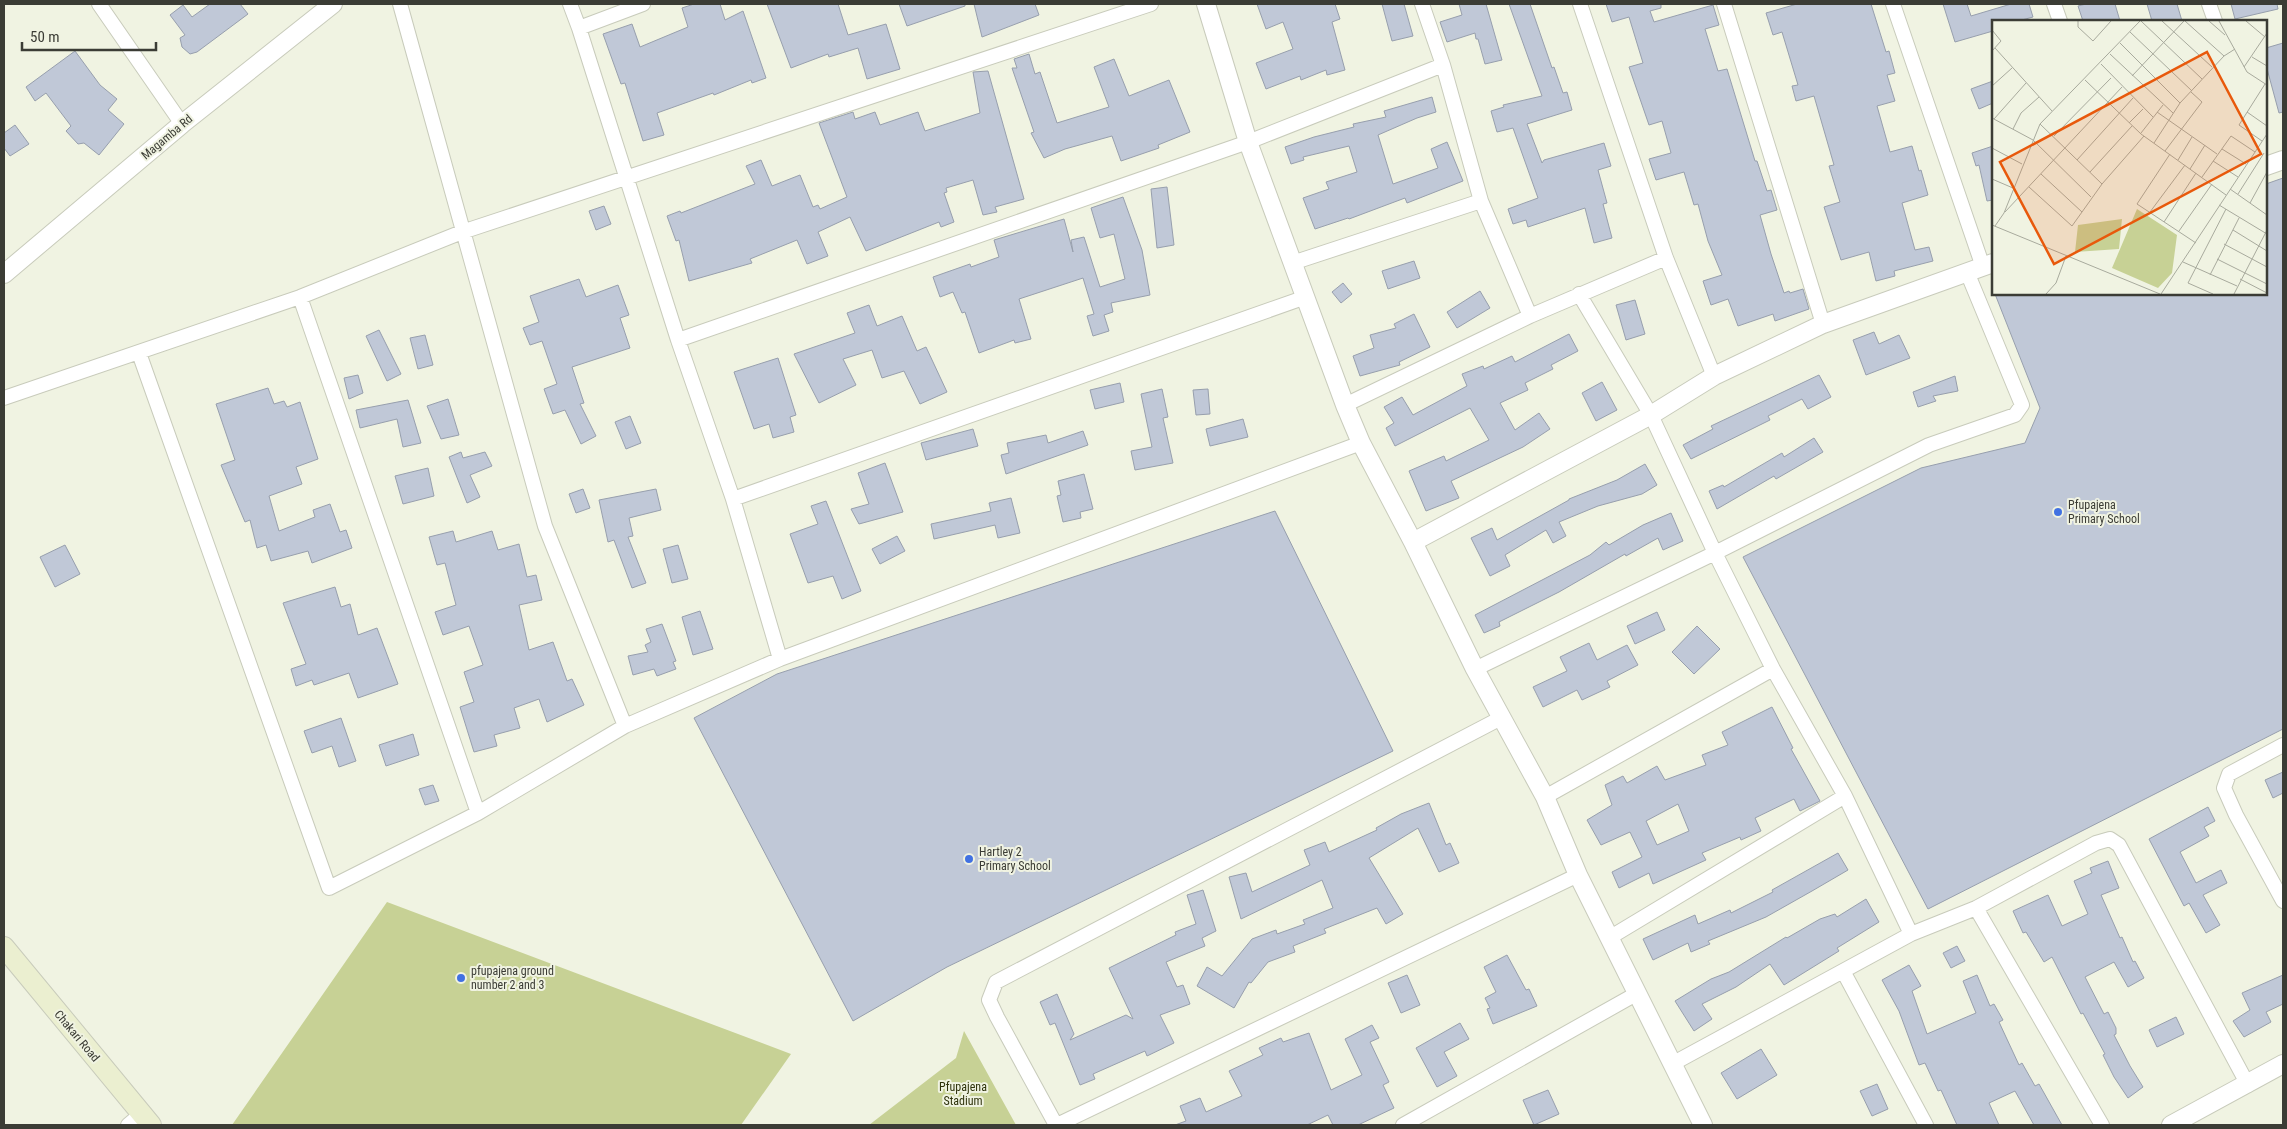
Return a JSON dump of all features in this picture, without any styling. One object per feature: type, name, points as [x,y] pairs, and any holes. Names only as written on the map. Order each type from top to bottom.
[{"type":"main road","name":"Chakari Road","points":[[4,947],[140,1121]]},
{"type":"street","points":[[99,4],[182,124]]},
{"type":"street","name":"Magamba Rd","points":[[4,274],[182,124],[333,4]]},
{"type":"street","points":[[400,4],[544,526],[625,726]]},
{"type":"street","points":[[570,4],[678,340],[733,499],[780,659]]},
{"type":"street","points":[[579,28],[643,4]]},
{"type":"street","points":[[4,398],[300,297],[462,232],[1151,4]]},
{"type":"street","points":[[1206,4],[1248,142],[1344,405],[1361,443],[1413,542],[1475,669],[1545,797],[1578,875],[1703,1125]]},
{"type":"street","points":[[1422,4],[1443,64],[1481,201],[1530,316]]},
{"type":"street","points":[[1580,4],[1666,258],[1714,376]]},
{"type":"street","points":[[1724,4],[1823,324]]},
{"type":"street","points":[[1475,669],[1715,553],[1929,445],[2015,415],[2022,405],[1981,268],[1893,4]]},
{"type":"street","points":[[2054,4],[2060,20]]},
{"type":"street","points":[[2209,4],[2215,20]]},
{"type":"street","points":[[678,340],[1248,142],[1443,64]]},
{"type":"street","points":[[2267,166],[2283,160]]},
{"type":"street","points":[[1292,263],[1481,201]]},
{"type":"street","points":[[1344,405],[1530,316],[1666,258]]},
{"type":"street","points":[[1413,542],[1651,415],[1714,376],[1823,324],[1981,268]]},
{"type":"street","points":[[1579,294],[1651,415],[1715,553],[1772,669],[1845,796],[1911,934]]},
{"type":"street","points":[[300,297],[478,813]]},
{"type":"street","points":[[733,499],[1306,297]]},
{"type":"street","points":[[139,353],[330,888],[478,813],[625,726],[780,659],[1361,443]]},
{"type":"street","points":[[1545,797],[1772,669]]},
{"type":"street","points":[[1501,718],[996,982],[989,1000],[996,1017],[1057,1125],[1578,875]]},
{"type":"street","points":[[2283,746],[2229,774],[2224,788],[2236,815],[2283,901]]},
{"type":"street","points":[[1609,938],[1845,796]]},
{"type":"street","points":[[1672,1064],[1911,934],[1976,908],[2096,843],[2110,840],[2119,845],[2248,1085]]},
{"type":"street","points":[[1976,908],[2102,1125]]},
{"type":"street","points":[[1843,971],[1926,1125]]},
{"type":"street","points":[[1403,1125],[1636,994]]},
{"type":"street","points":[[2171,1125],[2282,1068]]},
{"type":"green space","name":"pfupajena ground number 2 and 3","points":[[387,902],[791,1054],[741,1125],[232,1125]]},
{"type":"green space","name":"Pfupajena Stadium","points":[[964,1031],[1016,1125],[869,1125],[956,1058]]},
{"type":"building","points":[[210,4],[240,4],[248,14],[197,52],[190,54],[182,47],[180,38],[185,35],[170,15],[183,5],[192,17]]},
{"type":"building","points":[[694,4],[720,4],[725,20],[743,11],[766,78],[752,83],[751,80],[714,95],[713,93],[657,113],[664,135],[643,141],[625,83],[621,84],[603,34],[632,24],[640,47],[688,27],[682,8]]},
{"type":"building","points":[[767,4],[838,4],[848,35],[886,24],[900,69],[867,79],[858,48],[829,57],[828,54],[791,68]]},
{"type":"building","points":[[899,4],[965,4],[965,6],[907,26]]},
{"type":"building","points":[[974,4],[1035,4],[1039,15],[982,37]]},
{"type":"building","points":[[1257,4],[1335,4],[1340,19],[1332,22],[1345,70],[1327,75],[1326,70],[1301,80],[1300,76],[1266,89],[1256,63],[1293,49],[1283,22],[1266,29]]},
{"type":"building","points":[[1382,4],[1404,4],[1413,36],[1392,41]]},
{"type":"building","points":[[1459,4],[1486,4],[1502,60],[1485,64],[1475,33],[1447,42],[1440,22],[1462,15]]},
{"type":"building","points":[[1509,4],[1530,4],[1552,68],[1554,67],[1563,93],[1567,92],[1572,110],[1527,124],[1542,163],[1544,160],[1604,143],[1611,166],[1598,170],[1607,203],[1603,204],[1612,238],[1594,243],[1585,208],[1528,227],[1526,220],[1513,224],[1508,209],[1538,198],[1513,128],[1497,132],[1491,111],[1504,107],[1503,105],[1542,96]]},
{"type":"building","points":[[1606,4],[1661,4],[1661,8],[1650,11],[1654,22],[1713,5],[1719,25],[1705,29],[1718,71],[1727,69],[1755,161],[1757,161],[1767,191],[1771,190],[1777,210],[1760,215],[1771,254],[1784,293],[1803,289],[1809,309],[1775,321],[1773,314],[1738,326],[1728,299],[1711,305],[1703,281],[1722,275],[1708,241],[1698,204],[1694,205],[1684,172],[1656,180],[1649,159],[1671,153],[1662,121],[1649,125],[1629,67],[1643,63],[1629,17],[1612,22]]},
{"type":"building","points":[[1797,4],[1871,4],[1886,52],[1889,51],[1895,73],[1887,75],[1895,101],[1877,106],[1890,152],[1912,146],[1919,171],[1921,170],[1928,195],[1902,203],[1915,250],[1929,247],[1933,261],[1894,271],[1895,276],[1876,281],[1869,252],[1841,260],[1824,207],[1840,202],[1829,166],[1834,165],[1814,96],[1796,101],[1792,86],[1798,85],[1782,32],[1773,35],[1766,13]]},
{"type":"building","points":[[1943,4],[1967,4],[1971,16],[2011,4],[2029,4],[2033,17],[2022,20],[1992,20],[1992,31],[1955,42]]},
{"type":"building","points":[[2086,4],[2115,4],[2120,20],[2083,20],[2078,6]]},
{"type":"building","points":[[2147,4],[2177,4],[2182,20],[2152,20]]},
{"type":"building","points":[[2231,4],[2277,4],[2278,9],[2235,19]]},
{"type":"building","points":[[2283,43],[2283,112],[2279,113],[2267,69],[2267,48]]},
{"type":"building","points":[[75,51],[100,85],[117,99],[108,110],[124,124],[99,155],[84,143],[78,144],[66,131],[71,126],[46,93],[35,101],[26,87]]},
{"type":"building","points":[[1029,54],[1035,74],[1040,72],[1057,123],[1109,107],[1094,67],[1114,59],[1129,96],[1169,80],[1190,132],[1158,145],[1159,148],[1121,161],[1112,136],[1065,149],[1044,158],[1031,133],[1034,132],[1012,68],[1017,68],[1014,59]]},
{"type":"building","points":[[988,71],[1024,199],[995,207],[997,212],[983,215],[973,180],[946,188],[947,192],[944,193],[954,222],[941,227],[939,222],[866,251],[850,217],[818,232],[828,256],[807,264],[797,240],[750,259],[752,263],[689,281],[679,240],[676,241],[667,216],[680,211],[681,213],[755,184],[746,166],[761,160],[772,186],[800,175],[813,207],[818,205],[820,209],[847,197],[819,123],[853,112],[855,119],[875,112],[880,125],[918,112],[925,131],[980,113],[973,72]]},
{"type":"building","points":[[1992,81],[1992,103],[1979,109],[1971,89]]},
{"type":"building","points":[[1432,97],[1436,112],[1378,135],[1393,184],[1438,168],[1431,149],[1447,142],[1463,181],[1407,203],[1405,198],[1349,219],[1315,229],[1303,198],[1329,189],[1326,182],[1357,172],[1349,146],[1303,157],[1304,160],[1291,164],[1285,147],[1314,137],[1354,127],[1353,124],[1386,117],[1384,111]]},
{"type":"building","points":[[15,125],[29,144],[10,156],[4,148],[4,133]]},
{"type":"building","points":[[1992,146],[1992,200],[1987,201],[1979,165],[1976,166],[1972,153]]},
{"type":"building","name":"Pfupajena Primary School","points":[[2283,178],[2283,729],[1928,909],[1743,557],[1921,468],[2025,443],[2040,408],[1995,295],[2267,295],[2267,184]]},
{"type":"building","points":[[1167,187],[1174,245],[1157,248],[1151,189]]},
{"type":"building","points":[[1123,197],[1142,250],[1150,295],[1111,303],[1113,312],[1104,315],[1109,331],[1093,336],[1087,316],[1094,314],[1083,278],[1019,299],[1031,339],[1015,343],[1014,340],[979,353],[965,312],[962,313],[953,292],[940,297],[933,277],[970,264],[971,267],[999,257],[994,240],[1064,219],[1073,252],[1071,240],[1084,237],[1100,287],[1125,279],[1114,234],[1100,238],[1091,208]]},
{"type":"building","points":[[604,206],[611,224],[596,230],[589,211]]},
{"type":"building","points":[[1414,261],[1420,278],[1388,289],[1382,271]]},
{"type":"building","points":[[579,279],[586,297],[618,285],[629,315],[620,318],[630,348],[572,367],[584,403],[580,404],[596,436],[581,444],[565,410],[553,414],[544,389],[557,384],[542,341],[530,345],[523,328],[539,322],[530,296]]},
{"type":"building","points":[[1343,283],[1352,294],[1341,303],[1332,292]]},
{"type":"building","points":[[1480,291],[1490,308],[1457,328],[1447,312]]},
{"type":"building","points":[[1635,300],[1645,334],[1626,340],[1616,305]]},
{"type":"building","points":[[869,305],[877,326],[902,316],[917,351],[926,347],[947,392],[920,404],[904,371],[882,378],[872,350],[843,359],[856,385],[819,403],[794,354],[855,333],[847,313]]},
{"type":"building","points":[[1414,314],[1430,347],[1399,362],[1400,365],[1360,376],[1353,356],[1374,348],[1370,335],[1396,328],[1394,324]]},
{"type":"building","points":[[379,330],[401,374],[387,381],[366,336]]},
{"type":"building","points":[[1874,332],[1879,344],[1899,335],[1910,358],[1866,375],[1853,340]]},
{"type":"building","points":[[1569,334],[1578,351],[1551,365],[1553,369],[1525,383],[1528,390],[1500,403],[1515,430],[1539,413],[1550,429],[1523,447],[1451,481],[1459,498],[1426,511],[1409,471],[1444,456],[1446,461],[1489,440],[1470,408],[1395,446],[1386,428],[1394,423],[1384,407],[1402,397],[1413,415],[1467,386],[1462,374],[1483,366],[1484,369],[1512,356],[1515,362]]},
{"type":"building","points":[[425,335],[433,365],[418,369],[410,338]]},
{"type":"building","points":[[778,358],[796,415],[790,417],[794,432],[773,438],[769,424],[754,429],[734,372]]},
{"type":"building","points":[[358,375],[363,393],[349,399],[344,378]]},
{"type":"building","points":[[1819,375],[1831,397],[1808,409],[1802,399],[1768,416],[1770,420],[1691,459],[1683,445],[1713,429],[1711,426]]},
{"type":"building","points":[[1955,376],[1958,391],[1933,396],[1936,401],[1918,407],[1913,392]]},
{"type":"building","points":[[1602,382],[1617,410],[1596,421],[1582,393]]},
{"type":"building","points":[[1120,383],[1124,402],[1095,409],[1090,390]]},
{"type":"building","points":[[268,388],[274,404],[284,401],[287,407],[300,402],[318,459],[296,467],[302,484],[269,496],[279,531],[315,517],[313,510],[330,504],[340,532],[346,530],[352,548],[312,563],[308,551],[271,561],[266,545],[257,548],[250,520],[245,522],[221,465],[235,460],[216,404]]},
{"type":"building","points":[[1162,389],[1168,417],[1163,418],[1173,463],[1135,470],[1131,451],[1152,447],[1141,394]]},
{"type":"building","points":[[1208,389],[1210,414],[1196,415],[1193,390]]},
{"type":"building","points":[[448,399],[459,435],[441,439],[427,406]]},
{"type":"building","points":[[408,400],[421,443],[403,447],[397,419],[360,428],[356,410]]},
{"type":"building","points":[[630,416],[641,443],[626,449],[615,422]]},
{"type":"building","points":[[1243,419],[1248,437],[1210,446],[1206,429]]},
{"type":"building","points":[[973,429],[978,446],[926,460],[921,443]]},
{"type":"building","points":[[1083,431],[1088,445],[1006,474],[1001,455],[1009,453],[1007,443],[1046,435],[1048,443]]},
{"type":"building","points":[[1814,438],[1823,452],[1776,479],[1774,476],[1717,509],[1709,491],[1723,485],[1724,487],[1782,453],[1784,457]]},
{"type":"building","points":[[461,452],[463,458],[485,452],[492,466],[470,475],[480,497],[467,503],[449,457]]},
{"type":"building","points":[[885,463],[903,512],[859,524],[851,509],[869,504],[858,473]]},
{"type":"building","points":[[1645,464],[1657,485],[1642,494],[1598,506],[1559,522],[1566,536],[1553,543],[1546,530],[1505,555],[1510,566],[1490,576],[1471,538],[1492,528],[1497,540],[1569,499],[1617,480]]},
{"type":"building","points":[[428,468],[434,496],[403,504],[395,476]]},
{"type":"building","points":[[1084,474],[1093,509],[1080,512],[1081,518],[1063,522],[1057,496],[1061,495],[1058,481]]},
{"type":"building","points":[[583,489],[590,508],[576,513],[569,494]]},
{"type":"building","points":[[656,489],[661,510],[629,518],[633,536],[628,537],[646,583],[632,588],[614,540],[608,542],[599,500]]},
{"type":"building","points":[[1011,498],[1020,533],[998,538],[995,525],[934,539],[931,524],[991,511],[989,503]]},
{"type":"building","points":[[826,501],[861,591],[842,599],[833,576],[808,583],[790,534],[818,524],[811,506]]},
{"type":"building","name":"Hartley 2 Primary School","points":[[1275,511],[1393,751],[947,967],[853,1021],[694,718],[777,674]]},
{"type":"building","points":[[1671,513],[1683,541],[1663,550],[1658,538],[1626,556],[1625,554],[1559,592],[1499,622],[1500,626],[1484,633],[1475,615],[1590,555],[1606,542],[1609,545],[1643,525]]},
{"type":"building","points":[[453,531],[456,542],[492,531],[498,550],[519,544],[527,577],[536,575],[542,600],[519,605],[529,650],[553,642],[567,681],[572,679],[584,705],[547,722],[539,699],[514,708],[520,728],[494,735],[497,746],[474,752],[460,707],[474,702],[464,672],[483,665],[469,626],[443,635],[435,612],[456,605],[445,563],[437,565],[429,537]]},
{"type":"building","points":[[897,536],[905,551],[880,564],[872,549]]},
{"type":"building","points":[[65,545],[80,574],[55,587],[40,557]]},
{"type":"building","points":[[678,545],[688,579],[672,583],[663,549]]},
{"type":"building","points":[[335,587],[341,607],[350,604],[358,635],[377,628],[398,684],[358,698],[349,673],[314,685],[312,680],[296,686],[291,669],[306,664],[283,603]]},
{"type":"building","points":[[700,611],[713,649],[693,655],[682,617]]},
{"type":"building","points":[[1657,612],[1665,630],[1635,644],[1627,626]]},
{"type":"building","points":[[662,624],[676,661],[673,662],[676,669],[657,676],[654,669],[633,675],[628,656],[648,652],[645,645],[651,642],[646,629]]},
{"type":"building","points":[[1697,626],[1720,649],[1694,674],[1672,652]]},
{"type":"building","points":[[1589,643],[1597,660],[1627,645],[1638,665],[1607,681],[1610,687],[1582,700],[1577,690],[1543,707],[1533,687],[1567,671],[1560,657]]},
{"type":"building","points":[[1772,707],[1793,748],[1791,749],[1820,801],[1800,811],[1794,799],[1755,818],[1761,831],[1741,840],[1740,837],[1702,853],[1706,860],[1653,884],[1649,873],[1619,888],[1612,872],[1642,857],[1630,832],[1601,845],[1587,820],[1612,805],[1605,785],[1623,776],[1627,783],[1657,766],[1665,780],[1706,765],[1702,755],[1728,745],[1722,732]],"holes":[[[1678,804],[1689,831],[1657,845],[1646,821]]]},
{"type":"building","points":[[341,718],[356,761],[339,767],[332,746],[312,753],[304,731]]},
{"type":"building","points":[[413,734],[419,755],[386,766],[379,745]]},
{"type":"building","points":[[2283,772],[2283,793],[2273,798],[2265,780]]},
{"type":"building","points":[[433,785],[439,801],[425,805],[419,789]]},
{"type":"building","points":[[1429,803],[1446,845],[1450,843],[1459,863],[1439,872],[1418,828],[1369,858],[1403,914],[1386,924],[1377,908],[1324,929],[1326,933],[1293,946],[1295,952],[1268,962],[1251,983],[1249,982],[1234,1008],[1197,986],[1207,967],[1222,976],[1252,939],[1276,930],[1277,934],[1305,924],[1303,920],[1333,908],[1322,880],[1241,919],[1229,877],[1246,873],[1252,892],[1310,865],[1304,850],[1325,842],[1329,852],[1377,830],[1376,828],[1401,814]]},
{"type":"building","points":[[2208,807],[2215,821],[2204,827],[2209,836],[2180,852],[2196,883],[2221,870],[2227,883],[2203,895],[2220,925],[2206,933],[2189,903],[2184,906],[2149,839]]},
{"type":"building","points":[[1838,853],[1848,870],[1812,891],[1766,917],[1708,941],[1710,944],[1691,952],[1688,943],[1653,960],[1643,939],[1695,915],[1698,924],[1730,910],[1731,913],[1773,892],[1772,890]]},
{"type":"building","points":[[2108,861],[2119,888],[2101,895],[2120,938],[2122,937],[2133,962],[2135,961],[2144,978],[2128,987],[2114,962],[2085,977],[2104,1014],[2108,1012],[2116,1028],[2116,1034],[2114,1035],[2143,1087],[2128,1098],[2114,1077],[2103,1055],[2105,1054],[2083,1013],[2081,1014],[2052,957],[2044,962],[2026,932],[2023,933],[2013,911],[2048,895],[2062,926],[2088,914],[2074,881],[2092,873],[2090,868]]},
{"type":"building","points":[[1203,890],[1216,931],[1202,938],[1205,946],[1166,962],[1177,987],[1183,985],[1190,1004],[1160,1015],[1174,1043],[1147,1056],[1145,1051],[1093,1074],[1095,1079],[1080,1085],[1055,1023],[1050,1025],[1040,1002],[1057,994],[1074,1034],[1070,1040],[1126,1015],[1133,1019],[1109,968],[1176,935],[1175,932],[1196,924],[1187,895]]},
{"type":"building","points":[[1866,899],[1879,922],[1837,948],[1839,951],[1784,985],[1770,964],[1736,987],[1702,1004],[1712,1019],[1694,1031],[1675,1001],[1711,979],[1729,972],[1786,937],[1820,919],[1835,914],[1837,917]]},
{"type":"building","points":[[1957,946],[1965,961],[1951,968],[1943,953]]},
{"type":"building","points":[[1507,955],[1526,990],[1529,989],[1537,1006],[1493,1024],[1487,1009],[1490,1008],[1485,998],[1496,992],[1484,967]]},
{"type":"building","points":[[1909,965],[1921,986],[1912,991],[1927,1034],[1976,1013],[1963,981],[1977,975],[1990,1006],[1994,1004],[2003,1020],[1999,1022],[2019,1065],[2022,1063],[2035,1086],[2039,1084],[2062,1125],[2034,1125],[2015,1091],[1989,1103],[1999,1125],[1957,1125],[1941,1090],[1938,1091],[1925,1063],[1919,1065],[1899,1011],[1882,980]]},
{"type":"building","points":[[1407,975],[1420,1005],[1401,1013],[1388,983]]},
{"type":"building","points":[[2283,975],[2283,1004],[2266,1012],[2271,1022],[2244,1037],[2233,1021],[2250,1010],[2242,993]]},
{"type":"building","points":[[2176,1017],[2184,1034],[2157,1047],[2149,1030]]},
{"type":"building","points":[[1460,1023],[1469,1039],[1444,1052],[1457,1076],[1437,1087],[1416,1048]]},
{"type":"building","points":[[1372,1025],[1379,1038],[1370,1042],[1389,1082],[1383,1085],[1394,1108],[1358,1125],[1333,1125],[1328,1115],[1307,1125],[1175,1125],[1186,1121],[1180,1106],[1200,1098],[1206,1112],[1242,1096],[1229,1071],[1263,1055],[1259,1048],[1281,1038],[1283,1042],[1309,1033],[1331,1090],[1362,1075],[1345,1039]]},
{"type":"building","points":[[1761,1049],[1777,1075],[1737,1099],[1721,1073]]},
{"type":"building","points":[[1877,1084],[1888,1109],[1872,1116],[1860,1091]]},
{"type":"building","points":[[1548,1090],[1559,1114],[1534,1125],[1523,1100]]},
{"type":"place","name":"Pfupajena Primary School","points":[[2058,512]]},
{"type":"place","name":"Hartley 2 Primary School","points":[[969,859]]},
{"type":"place","name":"pfupajena ground number 2 and 3","points":[[461,978]]}]
